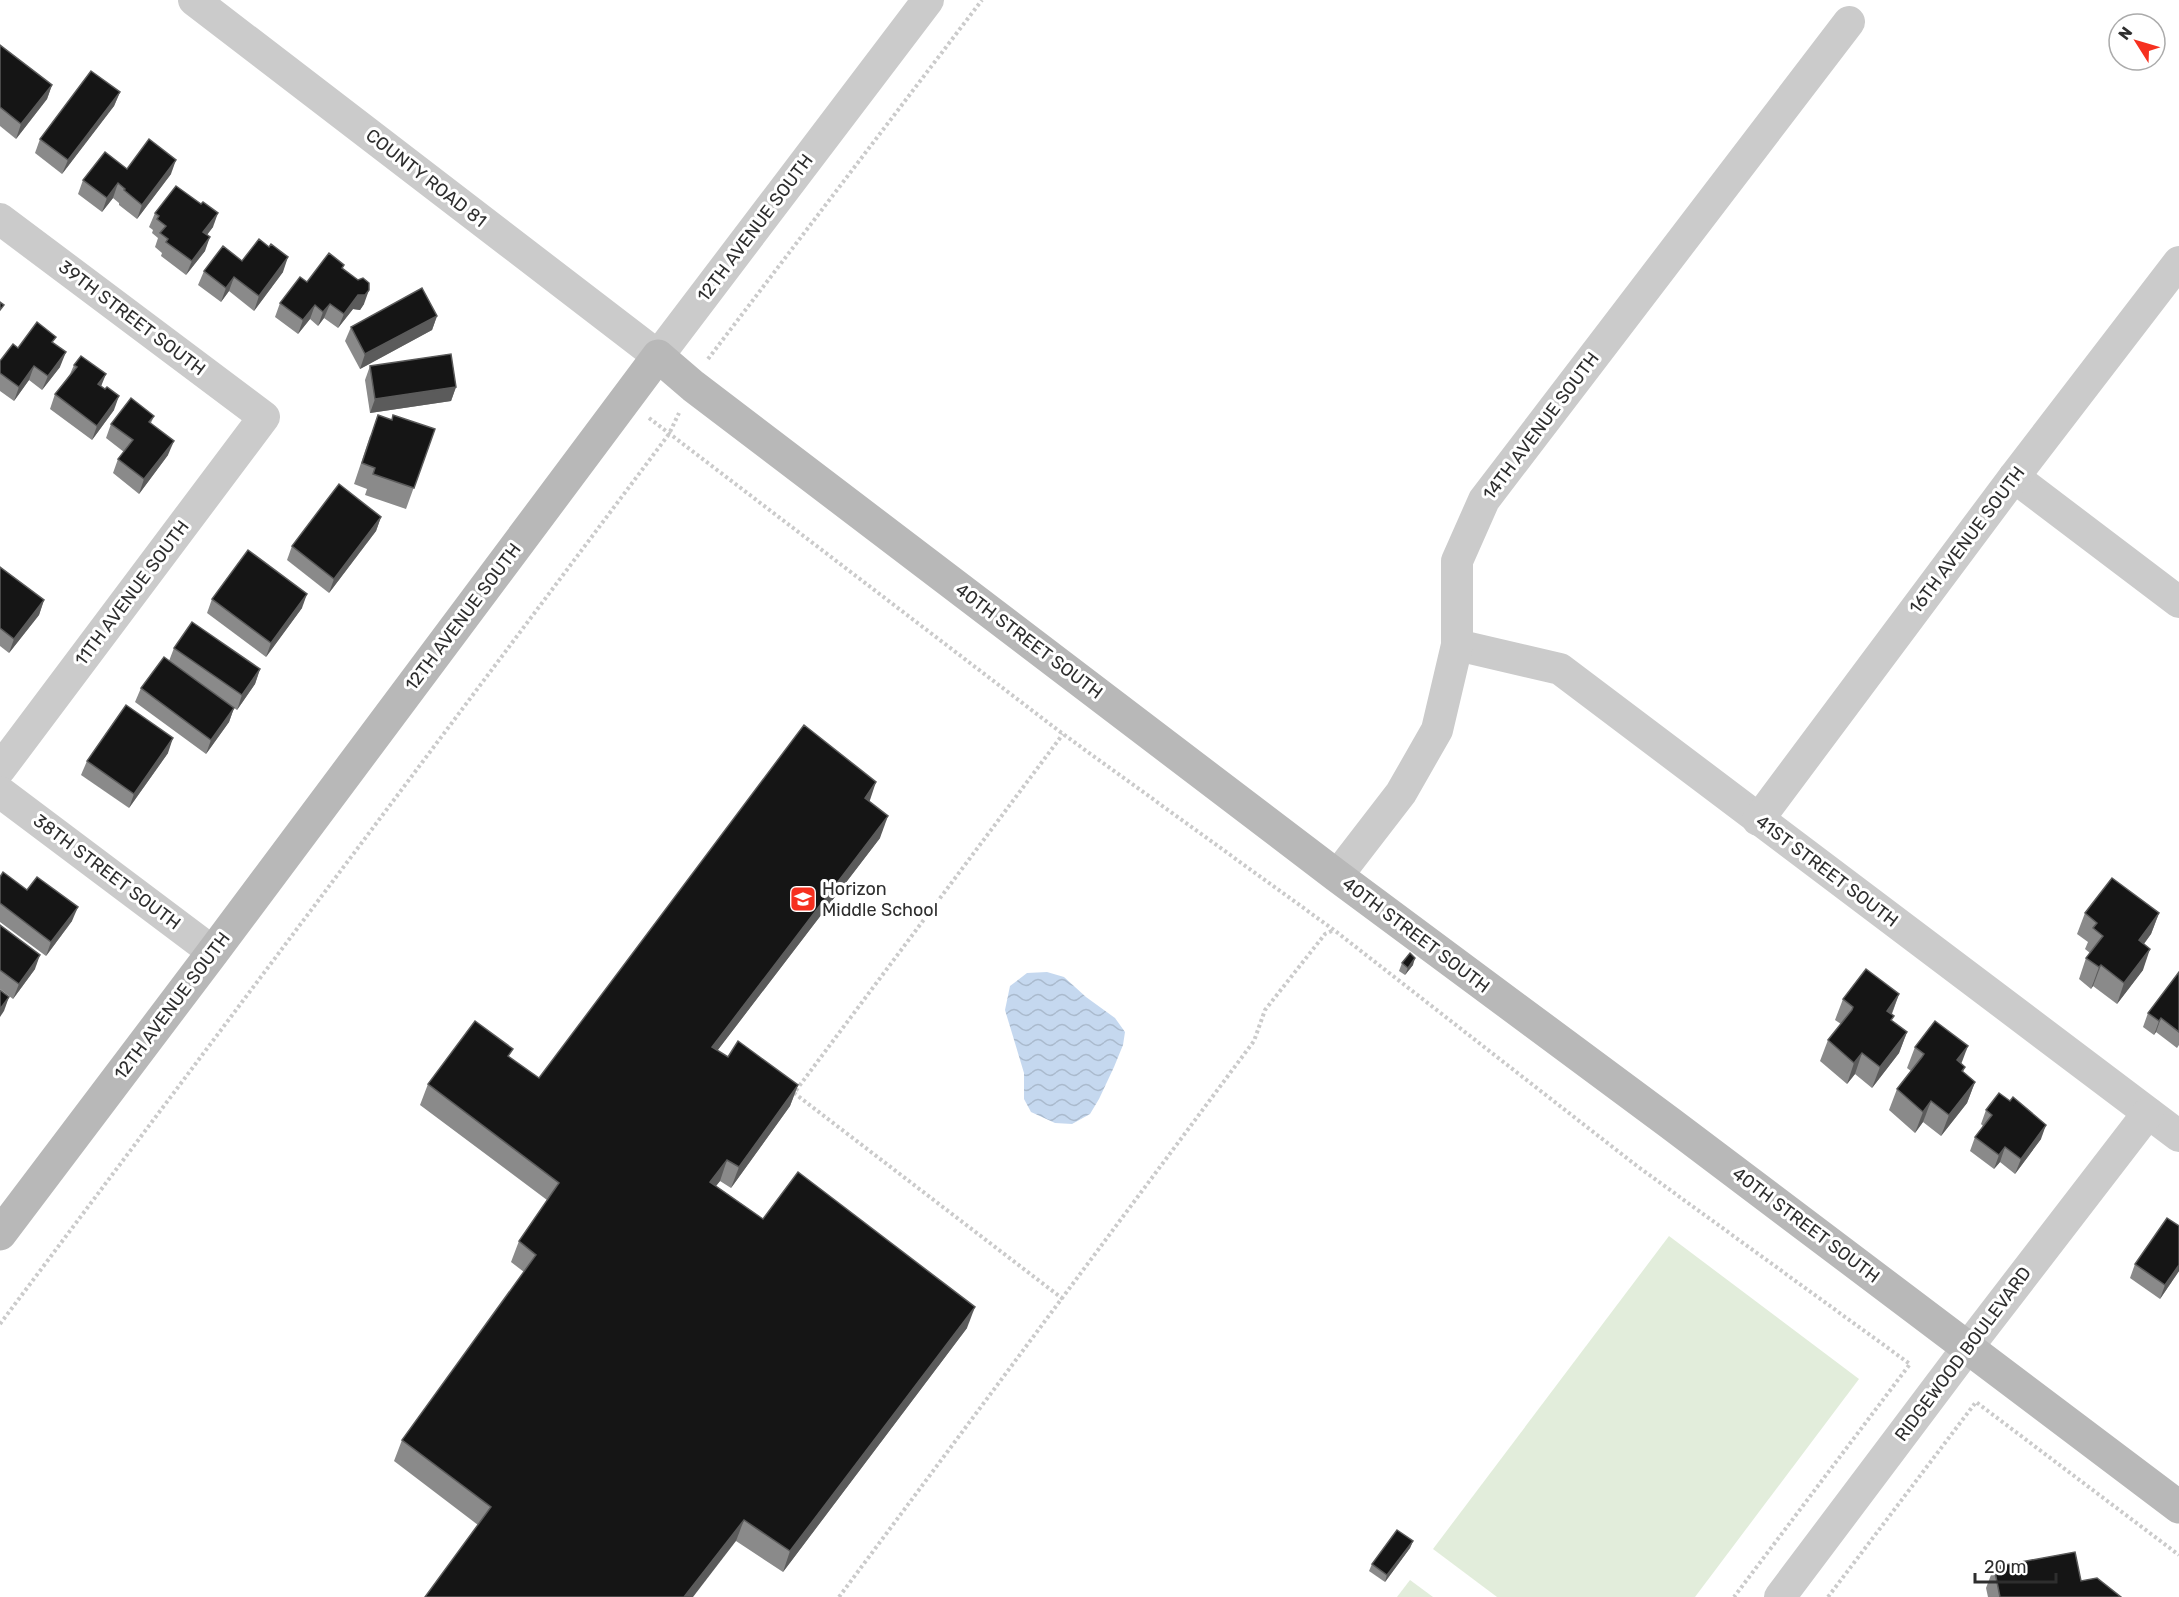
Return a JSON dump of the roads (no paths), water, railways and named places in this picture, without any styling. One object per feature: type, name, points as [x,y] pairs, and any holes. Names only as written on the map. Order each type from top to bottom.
[{"type":"street","name":"COUNTY ROAD 81","points":[[194,0],[658,356]]},
{"type":"street","name":"12TH AVENUE SOUTH","points":[[0,1234],[626,398],[928,0]]},
{"type":"street","name":"14TH AVENUE SOUTH","points":[[1337,876],[1401,793],[1437,730],[1456,645],[1458,561],[1484,500],[1849,22]]},
{"type":"street","name":"39TH STREET SOUTH","points":[[0,219],[264,417]]},
{"type":"street","name":"16TH AVENUE SOUTH","points":[[1758,820],[2013,477],[2179,262]]},
{"type":"street","name":"40TH STREET SOUTH","points":[[658,356],[693,386],[1337,876],[2179,1507]]},
{"type":"street","name":"11TH AVENUE SOUTH","points":[[0,768],[264,417]]},
{"type":"street","points":[[2013,477],[2179,602]]},
{"type":"street","name":"41ST STREET SOUTH","points":[[1456,645],[1560,669],[2179,1136]]},
{"type":"street","name":"38TH STREET SOUTH","points":[[0,792],[213,952]]},
{"type":"street","name":"RIDGEWOOD BOULEVARD","points":[[1780,1597],[2148,1113]]},
{"type":"water","points":[[1047,972],[1064,977],[1086,997],[1115,1018],[1125,1032],[1123,1045],[1099,1099],[1090,1114],[1072,1124],[1055,1123],[1031,1112],[1024,1099],[1024,1073],[1005,1010],[1010,986],[1027,973]]},
{"type":"place","name":"Horizon Middle School","points":[[803,899]]}]
